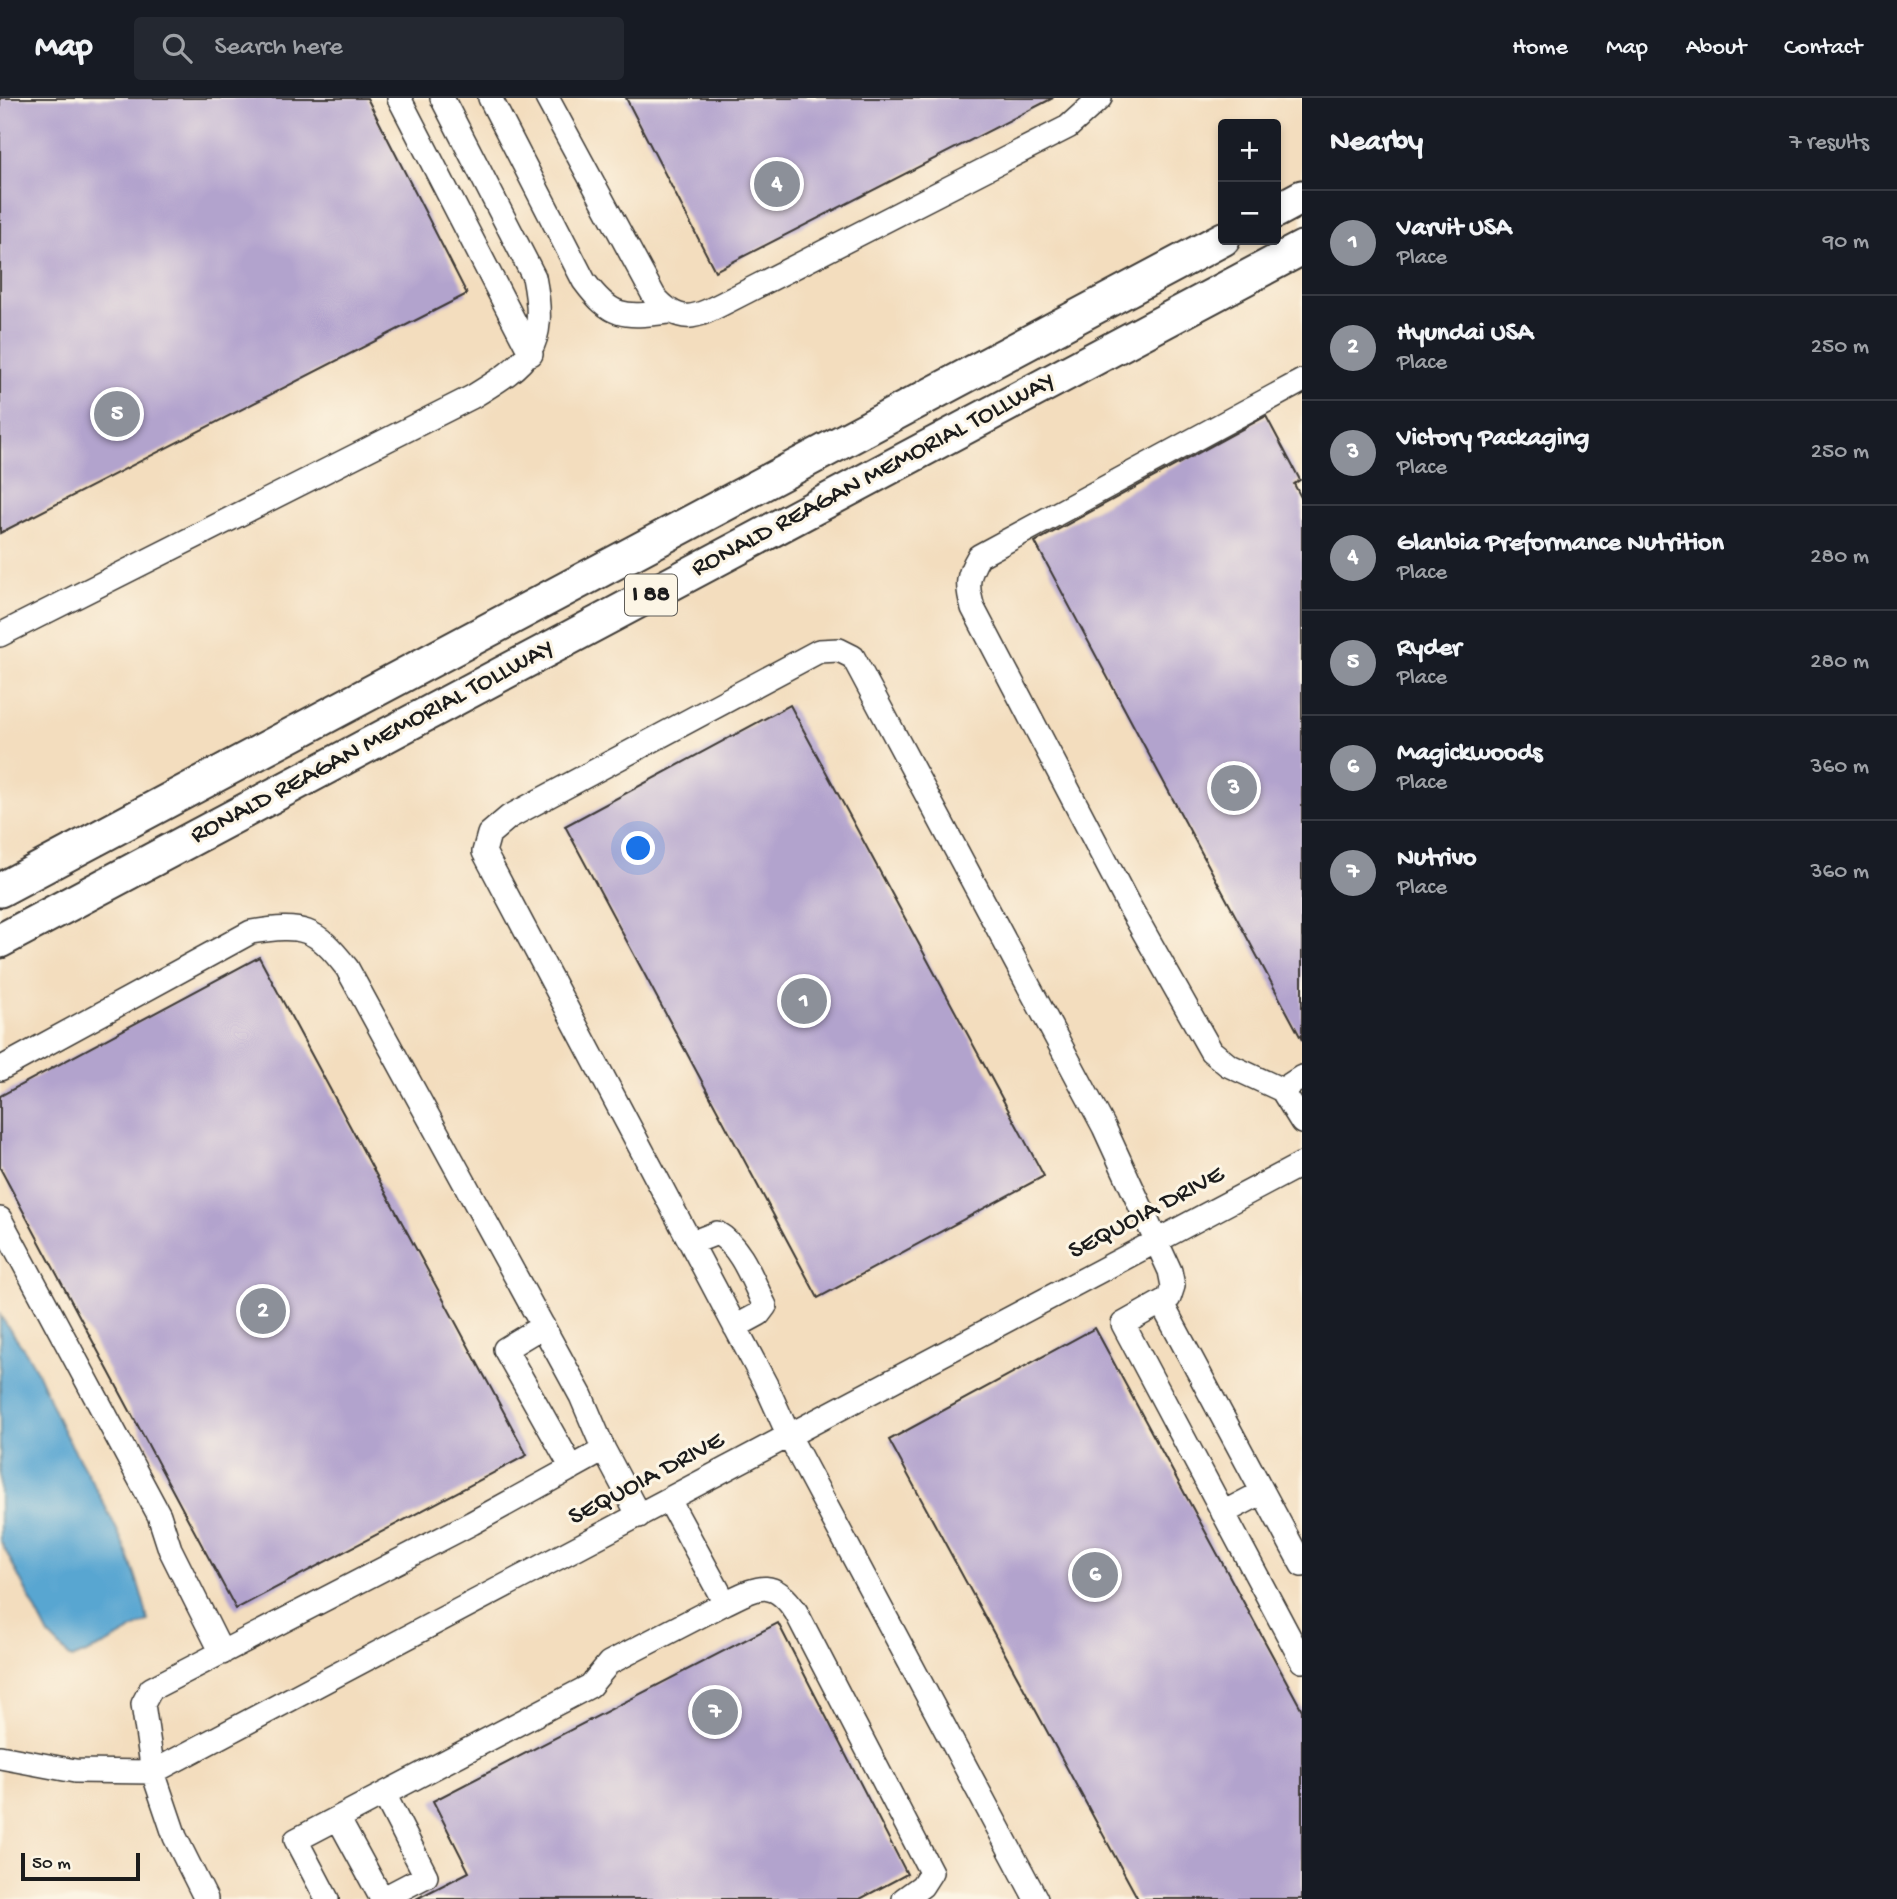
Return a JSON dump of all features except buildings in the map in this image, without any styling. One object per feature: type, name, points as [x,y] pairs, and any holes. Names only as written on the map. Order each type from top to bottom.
[{"type":"highway","points":[[1281,208],[1302,197]]},
{"type":"highway","name":"RONALD REAGAN MEMORIAL TOLLWAY","points":[[0,890],[1218,242]]},
{"type":"highway","name":"RONALD REAGAN MEMORIAL TOLLWAY","points":[[0,941],[1302,248]]},
{"type":"street","points":[[399,98],[531,354]]},
{"type":"street","points":[[0,635],[472,397],[515,371],[531,354],[540,306],[534,277],[442,98]]},
{"type":"street","points":[[490,98],[584,281],[601,304],[622,314],[668,312],[687,316],[704,313],[1069,127],[1094,101]]},
{"type":"street","points":[[547,98],[654,296],[668,312]]},
{"type":"street","points":[[1302,381],[979,556],[967,575],[966,587],[973,608],[1128,904],[1212,1051],[1228,1065],[1282,1090],[1302,1122]]},
{"type":"street","points":[[1036,1899],[789,1436],[735,1327],[484,852],[489,834],[509,817],[819,651],[839,650],[853,657],[1104,1127],[1172,1278],[1172,1292],[1162,1304],[1123,1324],[1302,1661]]},
{"type":"street","points":[[0,1069],[251,933],[290,926],[325,939],[347,968],[543,1326],[581,1396],[604,1450],[639,1516]]},
{"type":"street","points":[[1282,1090],[1302,1077]]},
{"type":"street","name":"SEQUOIA DRIVE","points":[[0,1757],[75,1771],[153,1772],[1302,1164]]},
{"type":"street","points":[[0,1219],[159,1515],[170,1549],[222,1653]]},
{"type":"street","points":[[691,1243],[717,1233],[730,1241],[756,1287],[765,1307],[759,1314],[735,1327]]},
{"type":"street","points":[[1162,1304],[1302,1565]]},
{"type":"street","points":[[543,1326],[505,1349],[572,1468]]},
{"type":"street","points":[[206,1899],[176,1837],[153,1772],[143,1704],[151,1689],[604,1450]]},
{"type":"street","points":[[1223,1513],[1263,1492]]},
{"type":"street","points":[[669,1500],[725,1604]]},
{"type":"street","points":[[327,1899],[296,1840],[590,1686],[609,1663],[751,1591],[771,1587],[785,1595],[796,1612],[931,1871],[922,1886],[904,1899]]},
{"type":"street","points":[[338,1818],[382,1899],[426,1876],[384,1794]]},
{"type":"water","points":[[0,1315],[33,1364],[64,1431],[116,1528],[135,1573],[148,1621],[105,1645],[72,1659],[49,1636],[0,1540]]},
{"type":"place","name":"Glanbia Preformance Nutrition","points":[[777,184]]},
{"type":"place","name":"Ryder","points":[[117,414]]},
{"type":"place","name":"Victory Packaging","points":[[1234,788]]},
{"type":"place","name":"Varvit USA","points":[[804,1001]]},
{"type":"place","name":"Hyundai USA","points":[[263,1311]]},
{"type":"place","name":"Magickwoods","points":[[1095,1575]]},
{"type":"place","name":"Nutrivo","points":[[715,1712]]}]
